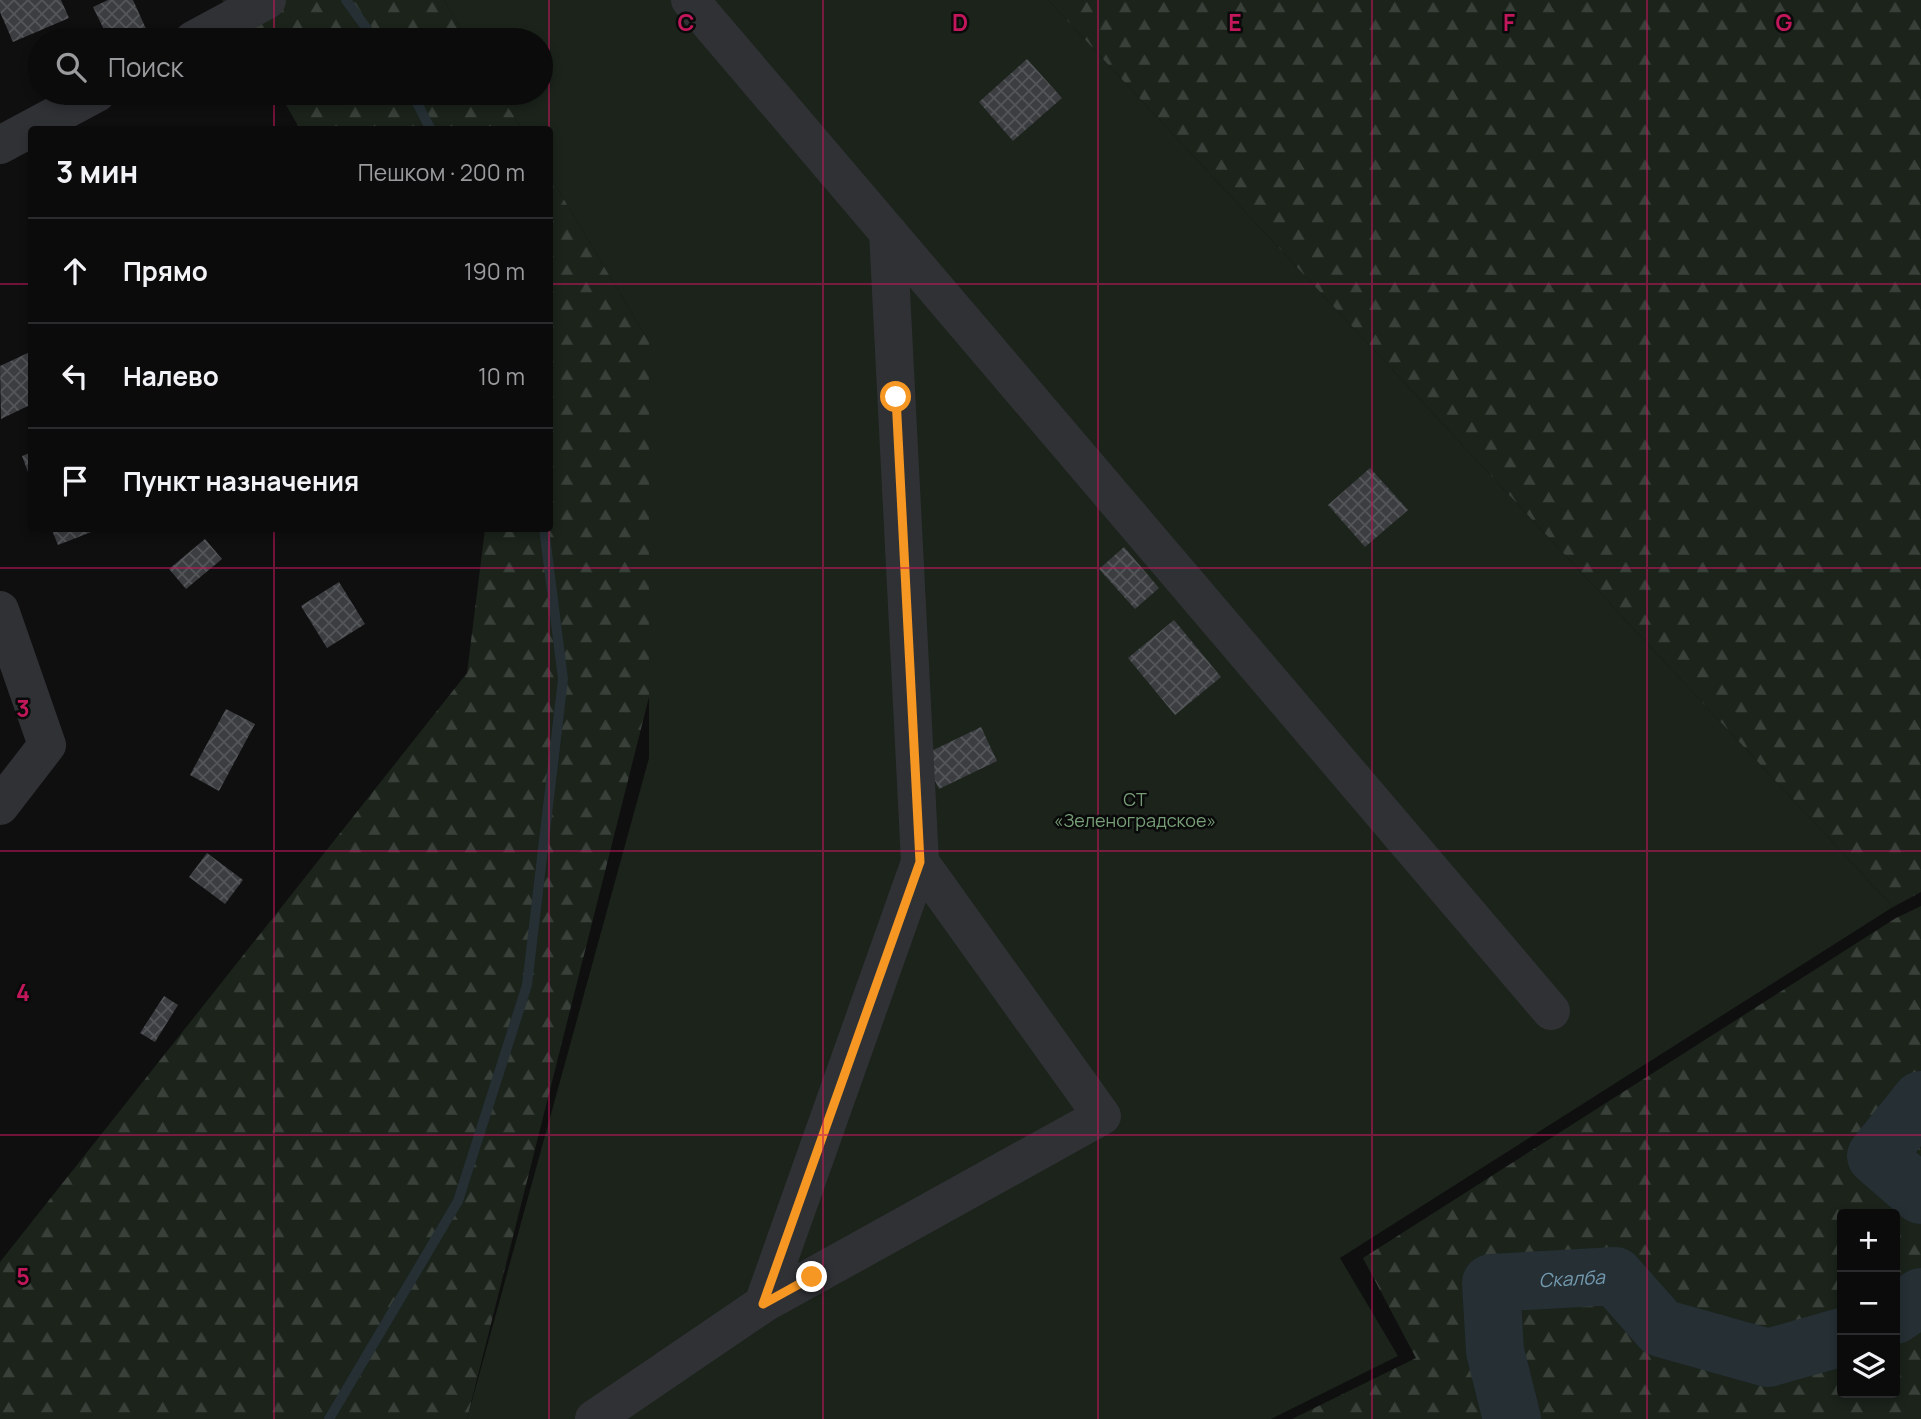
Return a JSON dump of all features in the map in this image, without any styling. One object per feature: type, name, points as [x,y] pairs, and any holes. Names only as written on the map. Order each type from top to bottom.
[{"type":"street","points":[[215,28],[267,0]]},
{"type":"street","points":[[690,0],[1551,1012]]},
{"type":"street","points":[[35,126],[75,105]]},
{"type":"street","points":[[0,145],[28,130]]},
{"type":"street","points":[[763,1304],[920,862],[888,232]]},
{"type":"street","points":[[0,610],[47,745],[0,806]]},
{"type":"street","points":[[594,1419],[763,1304],[1102,1116],[920,862]]},
{"type":"green space","points":[[222,0],[444,0],[461,28],[240,28]]},
{"type":"green space","name":"СТ «Зеленоградское»","points":[[444,0],[1048,0],[1893,907],[1340,1258],[1398,1356],[1271,1419],[467,1419],[649,758],[649,342],[553,181],[553,126],[520,126],[507,105],[553,105],[553,28],[461,28]]},
{"type":"green space","points":[[1048,0],[1921,0],[1921,892],[1893,907]]},
{"type":"green space","points":[[286,105],[507,105],[520,126],[298,126]]},
{"type":"green space","points":[[553,181],[649,342],[649,697],[467,1419],[0,1419],[0,1262],[467,673],[485,532],[553,532]]},
{"type":"green space","points":[[1921,906],[1921,1419],[1292,1419],[1416,1358],[1363,1258],[1896,918]]},
{"type":"building","points":[[0,0],[61,0],[69,18],[46,28],[28,28],[28,36],[13,42],[0,12]]},
{"type":"building","points":[[108,0],[133,0],[146,28],[103,28],[93,7]]},
{"type":"building","points":[[1027,59],[1062,98],[1013,141],[979,102]]},
{"type":"building","points":[[28,353],[28,406],[1,419],[0,366]]},
{"type":"building","points":[[28,454],[28,472],[22,456]]},
{"type":"building","points":[[1370,468],[1408,510],[1365,547],[1328,505]]},
{"type":"building","points":[[53,532],[91,532],[58,545]]},
{"type":"building","points":[[205,539],[222,559],[186,589],[169,569]]},
{"type":"building","points":[[1124,547],[1159,588],[1135,609],[1099,569]]},
{"type":"building","points":[[339,582],[365,624],[327,648],[301,606]]},
{"type":"building","points":[[1174,620],[1221,677],[1175,715],[1128,658]]},
{"type":"building","points":[[226,709],[255,724],[219,791],[190,775]]},
{"type":"building","points":[[981,727],[997,761],[939,789],[923,755]]},
{"type":"building","points":[[207,853],[243,880],[225,904],[189,877]]},
{"type":"building","points":[[164,996],[178,1005],[155,1042],[140,1033]]},
{"type":"waterway","points":[[346,0],[366,28]]},
{"type":"waterway","points":[[418,105],[429,126]]},
{"type":"waterway","points":[[329,1419],[458,1201],[527,985],[563,679],[545,532]]},
{"type":"waterway","name":"Скалба","points":[[1921,1100],[1876,1156],[1921,1195]]},
{"type":"waterway","name":"Скалба","points":[[1512,1419],[1495,1351],[1491,1283],[1615,1276],[1661,1328],[1768,1358],[1837,1338]]},
{"type":"waterway","name":"Скалба","points":[[1900,1312],[1921,1297]]},
{"type":"route","points":[[812,1277],[763,1304],[920,862],[896,397]]}]
